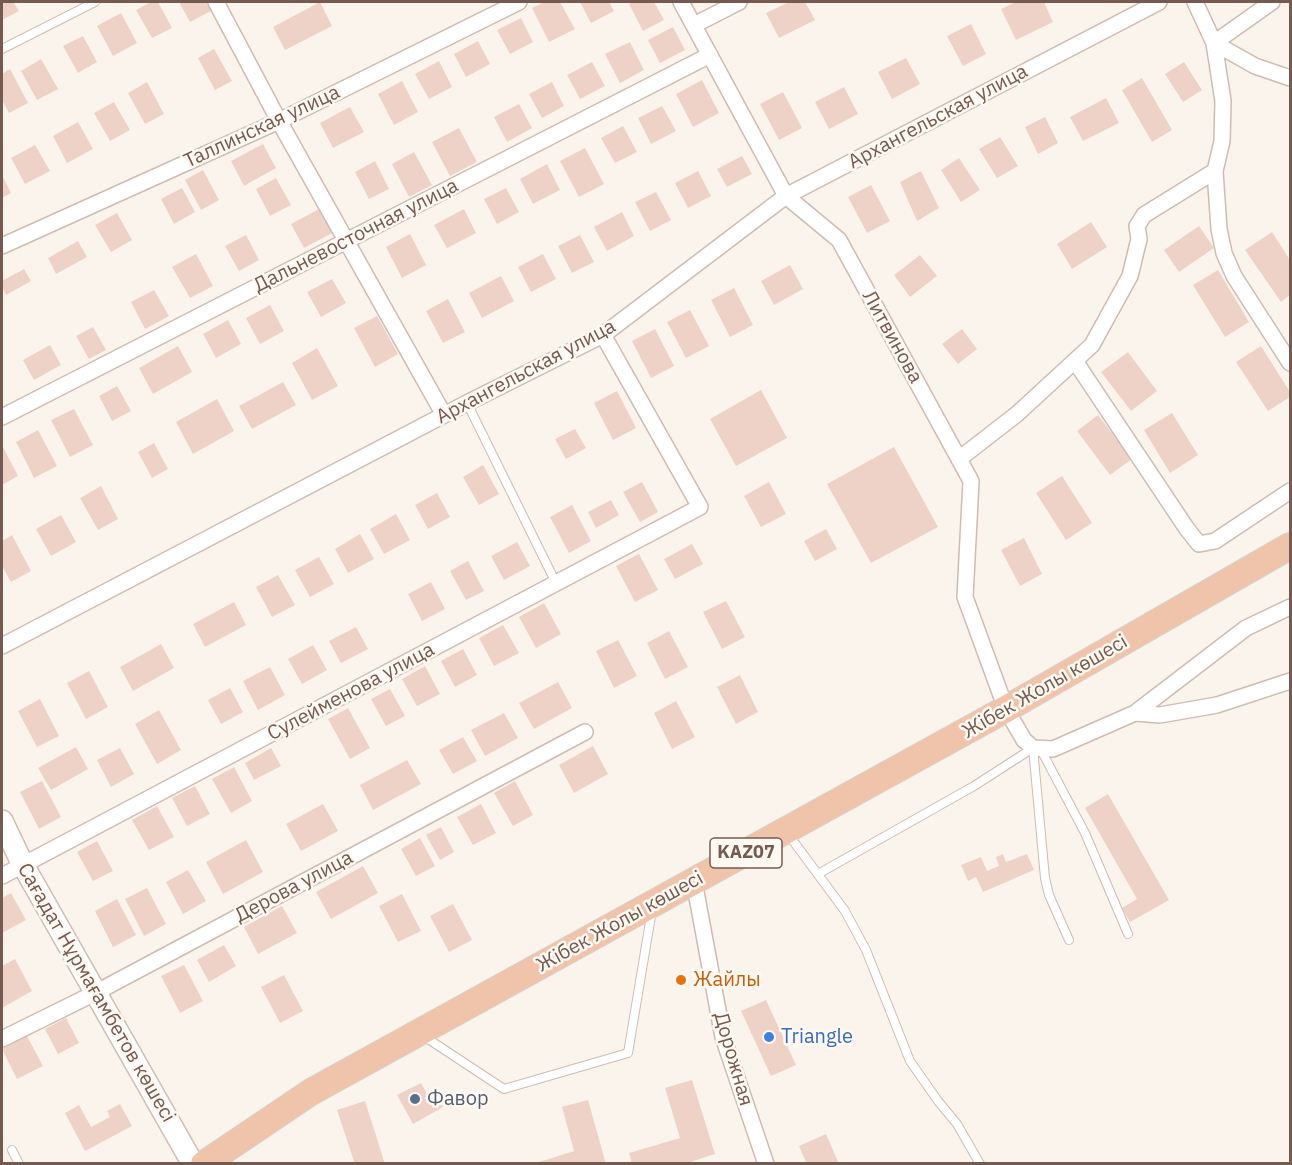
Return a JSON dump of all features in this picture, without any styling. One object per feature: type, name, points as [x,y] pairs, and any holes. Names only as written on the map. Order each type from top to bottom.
[{"type":"highway","name":"Жібек Жолы көшесі","points":[[204,1164],[312,1092],[1006,709],[1290,546]]},
{"type":"main road","name":"Сағадат Нұрмағамбетов көшесі","points":[[2,821],[23,865],[193,1164]]},
{"type":"street","points":[[216,2],[279,121],[444,416]]},
{"type":"street","name":"Таллинская улица","points":[[2,246],[279,121],[519,2]]},
{"type":"street","name":"Литвинова","points":[[681,2],[786,196],[839,240],[971,481],[965,597],[1006,709],[1024,740],[1037,749]]},
{"type":"street","points":[[694,25],[739,2]]},
{"type":"street","name":"Архангельская улица","points":[[2,646],[603,334],[786,196],[1159,2]]},
{"type":"street","points":[[1195,2],[1214,43],[1222,101],[1222,141],[1215,171],[1224,253],[1234,276],[1290,363]]},
{"type":"street","points":[[1214,43],[1272,2]]},
{"type":"street","points":[[1214,43],[1255,66],[1290,78]]},
{"type":"street","name":"Дальневосточная улица","points":[[2,417],[710,55]]},
{"type":"street","points":[[959,459],[1017,414],[1092,345],[1131,276],[1139,239],[1137,226],[1144,215],[1215,171]]},
{"type":"street","name":"Сулейменова улица","points":[[2,876],[700,507],[603,334]]},
{"type":"street","points":[[1075,361],[1199,544],[1215,541],[1290,491]]},
{"type":"street","points":[[1037,749],[1053,748],[1135,714],[1246,627],[1290,607]]},
{"type":"street","points":[[1135,714],[1160,715],[1217,705],[1290,681]]},
{"type":"street","name":"Дерова улица","points":[[2,1039],[95,993],[585,732]]},
{"type":"street","name":"Дорожная","points":[[694,881],[723,1037],[766,1164]]},
{"type":"lane","points":[[2,49],[95,2]]},
{"type":"lane","points":[[467,403],[556,583]]},
{"type":"lane","points":[[818,874],[1037,749]]},
{"type":"lane","points":[[1037,749],[1085,832],[1128,934]]},
{"type":"lane","points":[[1037,749],[1045,878],[1049,895],[1069,940]]},
{"type":"lane","points":[[786,831],[845,911],[866,951],[910,1061],[957,1124],[980,1164]]},
{"type":"lane","points":[[419,1033],[504,1089],[628,1053],[654,903]]},
{"type":"lane","points":[[12,1150],[18,1164]]},
{"type":"building","points":[[2,2],[13,2],[19,11],[2,20]]},
{"type":"building","points":[[151,2],[158,2],[172,28],[152,38],[136,10]]},
{"type":"building","points":[[179,2],[206,2],[211,11],[190,22]]},
{"type":"building","points":[[320,2],[332,26],[285,50],[273,27]]},
{"type":"building","points":[[544,2],[560,2],[575,29],[549,42],[532,8]]},
{"type":"building","points":[[580,2],[609,2],[614,11],[591,23]]},
{"type":"building","points":[[654,2],[664,20],[643,31],[629,4]]},
{"type":"building","points":[[789,2],[805,2],[815,20],[779,38],[766,13]]},
{"type":"building","points":[[1016,2],[1044,2],[1053,22],[1016,40],[1001,9]]},
{"type":"building","points":[[121,13],[137,43],[113,56],[97,26]]},
{"type":"building","points":[[521,18],[533,42],[510,54],[497,30]]},
{"type":"building","points":[[971,24],[986,54],[963,66],[947,36]]},
{"type":"building","points":[[673,27],[685,50],[660,63],[648,40]]},
{"type":"building","points":[[83,36],[97,62],[78,73],[63,46]]},
{"type":"building","points":[[478,41],[490,64],[466,77],[454,54]]},
{"type":"building","points":[[630,42],[644,70],[620,83],[605,54]]},
{"type":"building","points":[[214,49],[232,81],[215,90],[198,58]]},
{"type":"building","points":[[906,58],[920,84],[892,99],[878,72]]},
{"type":"building","points":[[41,59],[58,89],[37,100],[21,71]]},
{"type":"building","points":[[439,61],[452,87],[429,99],[415,74]]},
{"type":"building","points":[[592,62],[605,86],[580,99],[567,75]]},
{"type":"building","points":[[1184,62],[1202,90],[1183,102],[1165,74]]},
{"type":"building","points":[[10,69],[28,103],[9,113],[2,100],[2,74]]},
{"type":"building","points":[[1142,78],[1172,130],[1152,142],[1122,90]]},
{"type":"building","points":[[702,80],[719,113],[693,127],[676,94]]},
{"type":"building","points":[[402,81],[418,112],[394,125],[378,94]]},
{"type":"building","points":[[147,82],[164,114],[145,124],[128,93]]},
{"type":"building","points":[[552,82],[564,106],[542,118],[529,94]]},
{"type":"building","points":[[844,87],[858,114],[829,129],[815,102]]},
{"type":"building","points":[[783,92],[802,128],[779,140],[760,104]]},
{"type":"building","points":[[1106,98],[1119,123],[1083,141],[1070,117]]},
{"type":"building","points":[[114,102],[130,130],[110,141],[94,113]]},
{"type":"building","points":[[519,104],[532,128],[507,142],[494,117]]},
{"type":"building","points":[[662,106],[676,131],[651,144],[638,118]]},
{"type":"building","points":[[350,107],[364,132],[333,148],[320,123]]},
{"type":"building","points":[[1045,117],[1058,143],[1038,154],[1025,127]]},
{"type":"building","points":[[78,122],[93,149],[67,163],[53,136]]},
{"type":"building","points":[[623,126],[637,152],[615,163],[601,138]]},
{"type":"building","points":[[459,128],[477,162],[450,176],[432,142]]},
{"type":"building","points":[[1000,137],[1018,166],[997,178],[979,149]]},
{"type":"building","points":[[263,144],[276,168],[244,186],[231,161]]},
{"type":"building","points":[[35,145],[50,171],[25,184],[11,158]]},
{"type":"building","points":[[585,148],[604,184],[579,197],[560,161]]},
{"type":"building","points":[[414,152],[432,185],[409,197],[392,164]]},
{"type":"building","points":[[742,156],[752,174],[727,187],[717,169]]},
{"type":"building","points":[[959,158],[980,190],[961,202],[941,170]]},
{"type":"building","points":[[375,161],[389,189],[369,199],[355,172]]},
{"type":"building","points":[[547,164],[560,190],[533,204],[520,179]]},
{"type":"building","points":[[203,170],[219,200],[201,210],[185,180]]},
{"type":"building","points":[[698,171],[711,196],[688,208],[675,183]]},
{"type":"building","points":[[921,171],[939,208],[917,221],[900,182]]},
{"type":"building","points":[[2,175],[11,193],[2,198]]},
{"type":"building","points":[[276,178],[291,205],[270,216],[256,189]]},
{"type":"building","points":[[871,185],[890,221],[867,233],[848,197]]},
{"type":"building","points":[[182,188],[195,212],[174,224],[161,199]]},
{"type":"building","points":[[506,188],[519,212],[497,224],[484,199]]},
{"type":"building","points":[[656,192],[671,220],[650,231],[635,202]]},
{"type":"building","points":[[321,208],[334,232],[304,248],[291,224]]},
{"type":"building","points":[[464,209],[476,233],[447,248],[434,225]]},
{"type":"building","points":[[622,212],[634,236],[607,251],[594,227]]},
{"type":"building","points":[[117,213],[132,240],[111,252],[95,225]]},
{"type":"building","points":[[1091,222],[1107,247],[1072,269],[1057,244]]},
{"type":"building","points":[[1199,226],[1214,248],[1179,272],[1164,250]]},
{"type":"building","points":[[1272,232],[1290,260],[1290,295],[1281,302],[1245,250]]},
{"type":"building","points":[[410,234],[426,265],[402,278],[386,247]]},
{"type":"building","points":[[246,235],[259,260],[239,271],[225,246]]},
{"type":"building","points":[[580,235],[594,262],[572,273],[558,246]]},
{"type":"building","points":[[78,241],[87,257],[56,274],[48,258]]},
{"type":"building","points":[[196,254],[213,286],[190,298],[172,267]]},
{"type":"building","points":[[543,254],[556,279],[531,292],[518,267]]},
{"type":"building","points":[[920,255],[937,276],[910,297],[894,275]]},
{"type":"building","points":[[790,265],[803,289],[774,305],[761,281]]},
{"type":"building","points":[[24,269],[31,281],[6,295],[2,281]]},
{"type":"building","points":[[1218,270],[1249,322],[1225,337],[1193,285]]},
{"type":"building","points":[[501,276],[514,301],[482,318],[469,293]]},
{"type":"building","points":[[332,279],[346,303],[321,317],[307,292]]},
{"type":"building","points":[[734,288],[753,325],[730,337],[711,300]]},
{"type":"building","points":[[154,290],[169,316],[145,329],[131,302]]},
{"type":"building","points":[[448,299],[465,332],[443,343],[426,311]]},
{"type":"building","points":[[270,305],[284,331],[260,344],[246,318]]},
{"type":"building","points":[[690,310],[709,346],[686,358],[667,322]]},
{"type":"building","points":[[377,316],[398,354],[375,367],[354,328]]},
{"type":"building","points":[[228,320],[241,344],[216,358],[203,334]]},
{"type":"building","points":[[93,327],[106,350],[89,359],[76,336]]},
{"type":"building","points":[[655,329],[674,366],[651,378],[632,341]]},
{"type":"building","points":[[962,329],[977,349],[958,364],[942,344]]},
{"type":"building","points":[[50,345],[61,365],[34,380],[23,360]]},
{"type":"building","points":[[178,346],[192,372],[153,394],[139,368]]},
{"type":"building","points":[[1261,346],[1290,392],[1290,397],[1268,411],[1236,362]]},
{"type":"building","points":[[317,348],[338,386],[312,400],[292,363]]},
{"type":"building","points":[[1128,352],[1157,391],[1131,411],[1101,372]]},
{"type":"building","points":[[283,382],[296,405],[252,429],[239,406]]},
{"type":"building","points":[[117,386],[131,411],[112,421],[99,396]]},
{"type":"building","points":[[761,390],[787,438],[736,466],[710,419]]},
{"type":"building","points":[[617,391],[636,428],[613,440],[594,403]]},
{"type":"building","points":[[217,399],[234,431],[193,454],[176,422]]},
{"type":"building","points":[[74,409],[93,445],[70,457],[51,420]]},
{"type":"building","points":[[1172,413],[1198,455],[1170,473],[1144,430]]},
{"type":"building","points":[[1098,415],[1132,459],[1110,475],[1077,431]]},
{"type":"building","points":[[575,429],[586,448],[566,459],[555,439]]},
{"type":"building","points":[[38,430],[57,466],[34,478],[16,442]]},
{"type":"building","points":[[154,443],[168,469],[152,478],[138,452]]},
{"type":"building","points":[[2,445],[18,476],[2,485]]},
{"type":"building","points":[[894,447],[938,527],[871,563],[827,484]]},
{"type":"building","points":[[483,465],[499,494],[479,505],[463,477]]},
{"type":"building","points":[[1062,476],[1092,523],[1066,540],[1036,493]]},
{"type":"building","points":[[642,482],[658,512],[640,522],[623,492]]},
{"type":"building","points":[[769,482],[786,514],[761,527],[744,496]]},
{"type":"building","points":[[101,486],[118,519],[98,530],[80,498]]},
{"type":"building","points":[[437,493],[450,517],[428,529],[415,505]]},
{"type":"building","points":[[611,500],[619,515],[596,528],[588,512]]},
{"type":"building","points":[[572,505],[591,541],[569,553],[550,517]]},
{"type":"building","points":[[396,514],[410,540],[384,554],[370,529]]},
{"type":"building","points":[[61,515],[76,542],[51,556],[36,529]]},
{"type":"building","points":[[826,529],[837,549],[815,561],[804,541]]},
{"type":"building","points":[[360,534],[374,559],[348,573],[335,549]]},
{"type":"building","points":[[12,535],[31,571],[11,582],[2,566],[2,541]]},
{"type":"building","points":[[1024,538],[1042,574],[1020,586],[1001,550]]},
{"type":"building","points":[[517,542],[530,566],[504,580],[491,556]]},
{"type":"building","points":[[692,544],[703,564],[675,579],[664,559]]},
{"type":"building","points":[[639,554],[658,590],[635,602],[616,566]]},
{"type":"building","points":[[319,557],[334,584],[310,597],[295,570]]},
{"type":"building","points":[[468,561],[484,591],[466,600],[450,571]]},
{"type":"building","points":[[278,575],[295,605],[272,617],[256,587]]},
{"type":"building","points":[[431,582],[445,609],[422,621],[408,594]]},
{"type":"building","points":[[726,601],[745,637],[722,649],[703,612]]},
{"type":"building","points":[[234,602],[246,625],[205,647],[193,624]]},
{"type":"building","points":[[544,603],[561,634],[536,648],[519,617]]},
{"type":"building","points":[[503,625],[519,653],[494,666],[479,638]]},
{"type":"building","points":[[356,627],[368,649],[341,663],[329,641]]},
{"type":"building","points":[[669,631],[688,667],[665,679],[647,643]]},
{"type":"building","points":[[618,640],[637,676],[614,688],[596,651]]},
{"type":"building","points":[[161,644],[174,668],[133,691],[120,667]]},
{"type":"building","points":[[313,645],[327,670],[302,684],[288,659]]},
{"type":"building","points":[[463,649],[477,675],[455,687],[441,661]]},
{"type":"building","points":[[425,666],[440,694],[417,706],[402,679]]},
{"type":"building","points":[[270,667],[285,695],[258,710],[243,681]]},
{"type":"building","points":[[89,671],[108,707],[86,719],[67,683]]},
{"type":"building","points":[[740,675],[758,712],[736,724],[717,687]]},
{"type":"building","points":[[558,682],[572,708],[534,729],[519,703]]},
{"type":"building","points":[[230,688],[243,712],[221,724],[208,700]]},
{"type":"building","points":[[390,689],[405,716],[386,726],[371,699]]},
{"type":"building","points":[[40,699],[59,736],[37,747],[18,711]]},
{"type":"building","points":[[676,701],[695,737],[672,749],[654,713]]},
{"type":"building","points":[[348,708],[370,748],[350,759],[328,719]]},
{"type":"building","points":[[159,710],[181,750],[157,764],[135,724]]},
{"type":"building","points":[[504,713],[518,738],[485,756],[471,730]]},
{"type":"building","points":[[463,737],[477,761],[453,774],[439,750]]},
{"type":"building","points":[[593,746],[608,774],[574,793],[559,765]]},
{"type":"building","points":[[76,747],[88,769],[51,790],[38,768]]},
{"type":"building","points":[[120,748],[134,774],[111,787],[97,760]]},
{"type":"building","points":[[271,748],[281,766],[254,780],[245,763]]},
{"type":"building","points":[[407,760],[421,784],[373,810],[360,785]]},
{"type":"building","points":[[234,767],[252,801],[231,813],[212,779]]},
{"type":"building","points":[[42,781],[61,817],[39,829],[20,792]]},
{"type":"building","points":[[515,781],[533,815],[513,826],[494,793]]},
{"type":"building","points":[[195,786],[210,814],[187,826],[172,798]]},
{"type":"building","points":[[1108,794],[1169,900],[1130,922],[1122,908],[1137,899],[1085,808]]},
{"type":"building","points":[[323,804],[338,831],[301,851],[286,824]]},
{"type":"building","points":[[481,804],[496,833],[473,845],[457,817]]},
{"type":"building","points":[[157,806],[174,837],[149,850],[132,820]]},
{"type":"building","points":[[441,827],[454,852],[440,860],[426,835]]},
{"type":"building","points":[[420,838],[435,866],[416,876],[401,849]]},
{"type":"building","points":[[246,840],[263,872],[223,894],[206,862]]},
{"type":"building","points":[[97,841],[113,871],[93,881],[77,852]]},
{"type":"building","points":[[1003,854],[1006,862],[1027,854],[1034,870],[983,892],[976,877],[968,881],[961,865],[981,857],[987,871],[999,866],[996,857]]},
{"type":"building","points":[[363,866],[378,893],[331,919],[316,892]]},
{"type":"building","points":[[188,870],[206,901],[183,914],[166,882]]},
{"type":"building","points":[[147,888],[166,924],[144,936],[125,899]]},
{"type":"building","points":[[11,893],[26,920],[2,933],[2,898]]},
{"type":"building","points":[[402,894],[421,931],[398,942],[379,906]]},
{"type":"building","points":[[117,899],[136,935],[113,947],[95,911]]},
{"type":"building","points":[[453,904],[472,940],[449,952],[430,916]]},
{"type":"building","points":[[282,906],[297,933],[258,954],[244,927]]},
{"type":"building","points":[[224,945],[236,966],[209,982],[197,960]]},
{"type":"building","points":[[15,959],[32,991],[2,1008],[2,966]]},
{"type":"building","points":[[184,965],[203,1001],[180,1013],[161,976]]},
{"type":"building","points":[[284,975],[303,1011],[280,1023],[261,987]]},
{"type":"building","points":[[766,1000],[796,1065],[771,1076],[741,1011]]},
{"type":"building","points":[[66,1018],[79,1043],[58,1054],[45,1029]]},
{"type":"building","points":[[27,1036],[43,1066],[17,1079],[2,1049]]},
{"type":"building","points":[[692,1080],[715,1154],[684,1164],[632,1164],[629,1153],[680,1138],[665,1088]]},
{"type":"building","points":[[421,1083],[432,1103],[439,1099],[443,1107],[413,1124],[397,1095]]},
{"type":"building","points":[[588,1100],[606,1164],[533,1164],[574,1151],[562,1107]]},
{"type":"building","points":[[365,1101],[385,1164],[355,1164],[337,1110]]},
{"type":"building","points":[[120,1104],[132,1126],[85,1151],[65,1113],[79,1105],[91,1127],[110,1117],[107,1111]]},
{"type":"building","points":[[826,1134],[839,1164],[807,1164],[799,1146]]},
{"type":"place","name":"Жайлы","points":[[681,980]]},
{"type":"place","name":"Triangle","points":[[769,1037]]},
{"type":"place","name":"Фавор","points":[[415,1099]]}]
